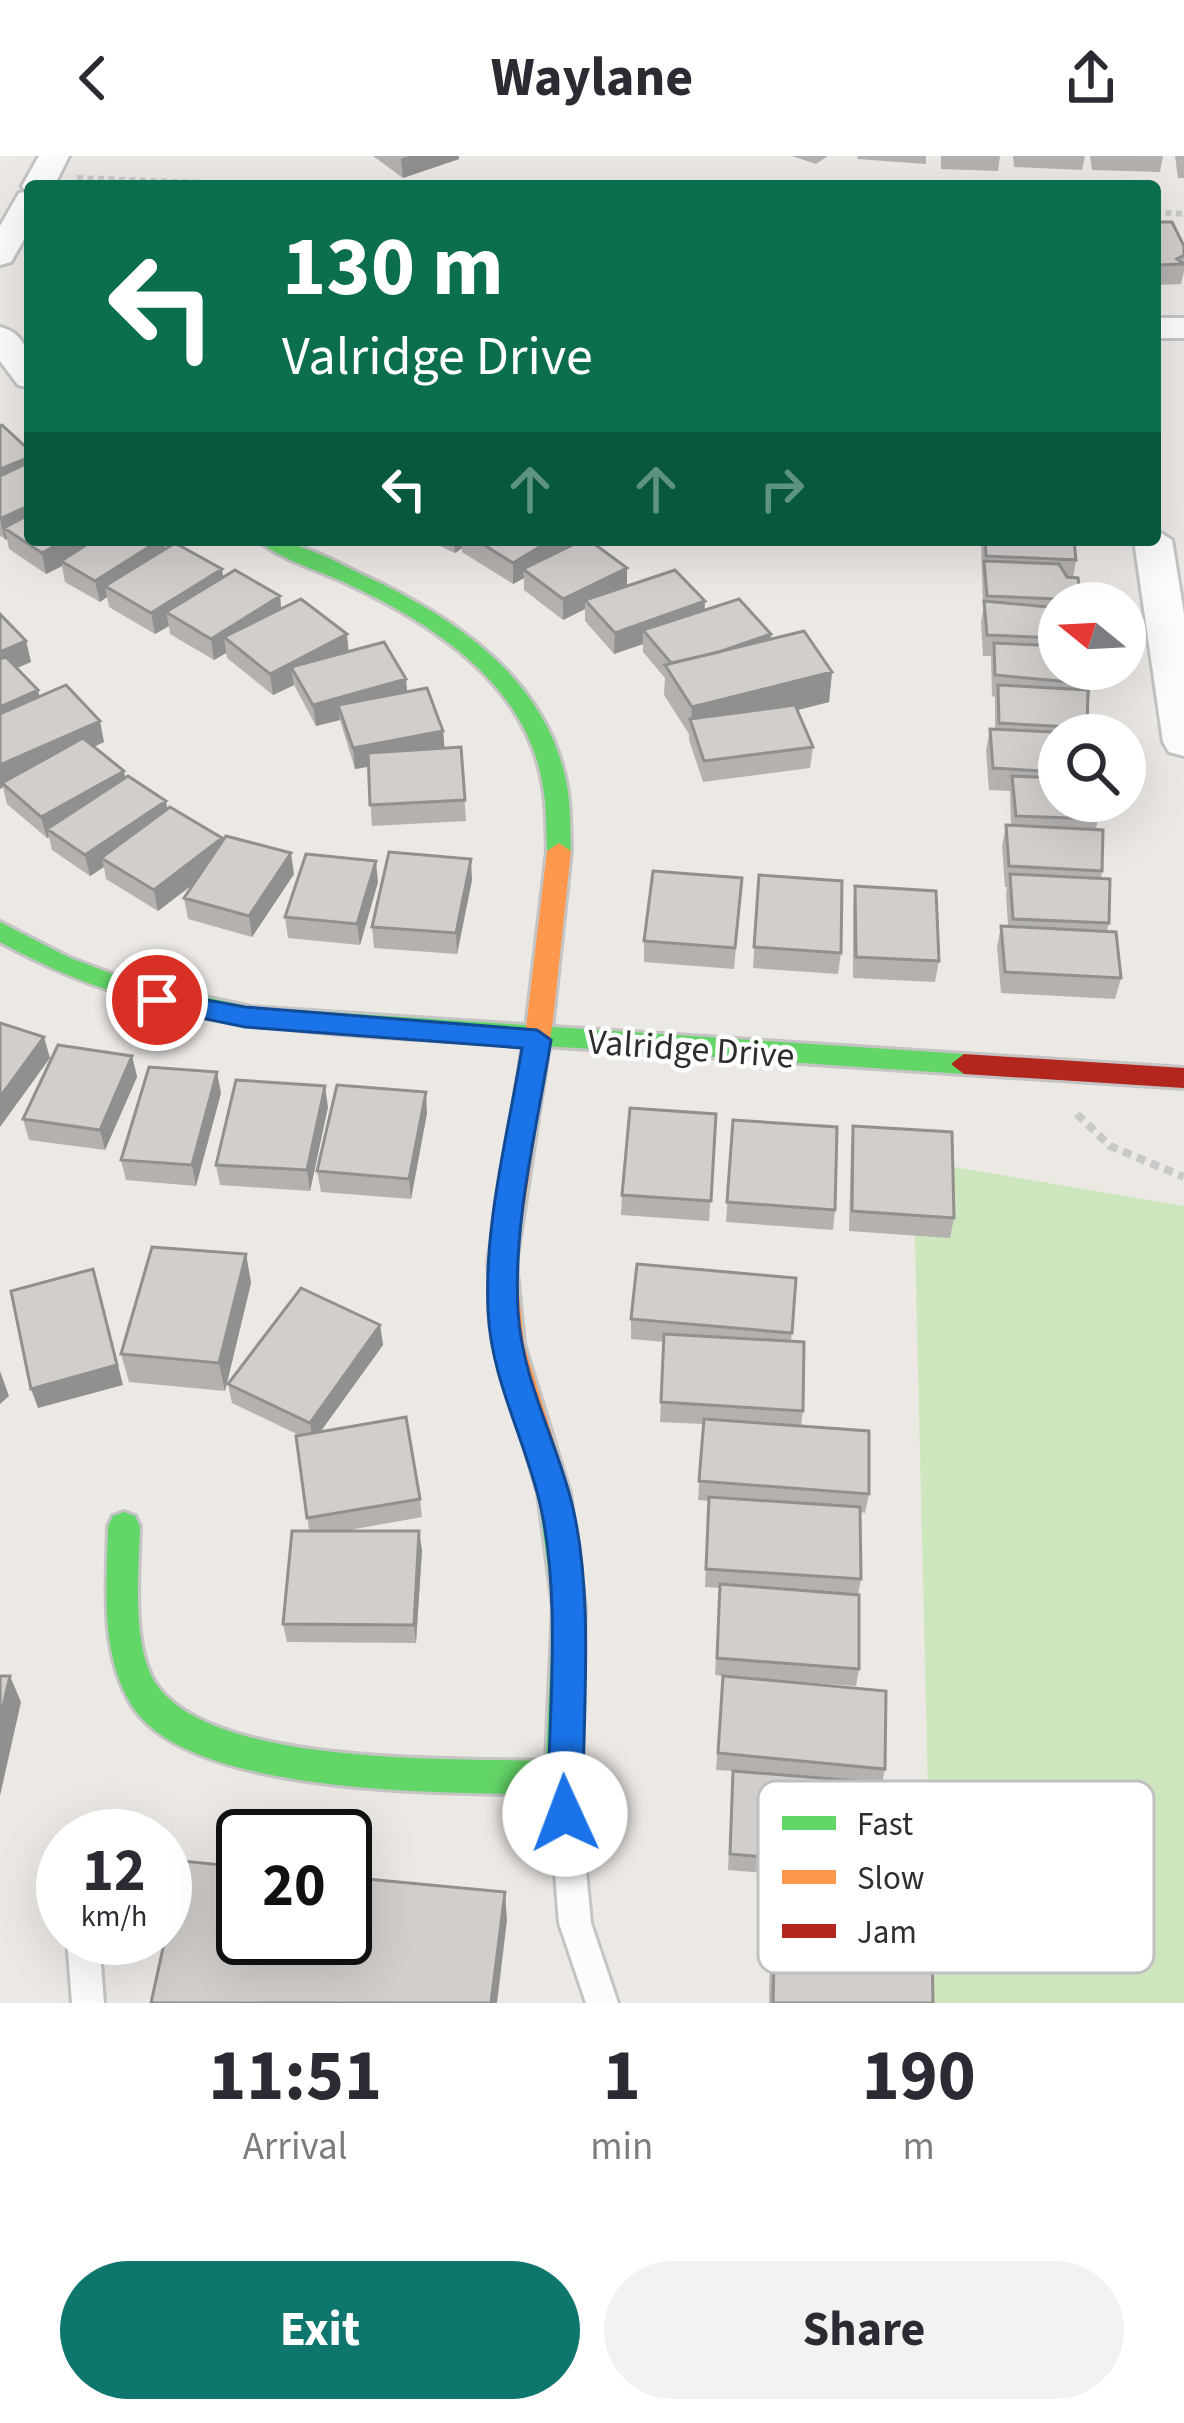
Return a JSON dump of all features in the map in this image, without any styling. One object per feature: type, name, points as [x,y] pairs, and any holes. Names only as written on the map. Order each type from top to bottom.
[{"type":"street","points":[[9,246],[24,213]]},
{"type":"street","points":[[0,337],[24,370]]},
{"type":"street","points":[[124,1526],[126,1637],[141,1686],[162,1720],[195,1740],[230,1751],[330,1764],[562,1778],[569,1651],[566,1554],[556,1502],[506,1349],[502,1278],[563,833],[562,798],[545,737],[511,685],[454,632],[281,546]]},
{"type":"street","points":[[1156,546],[1174,602],[1184,742]]},
{"type":"street","name":"Valridge Drive","points":[[0,931],[86,977],[188,1008],[537,1040],[1184,1078]]},
{"type":"lane","points":[[562,1778],[575,1923],[602,2003]]},
{"type":"lane","points":[[84,1965],[88,2003]]},
{"type":"path","points":[[65,167],[212,180]]},
{"type":"path","points":[[1073,1108],[1086,1130],[1150,1167],[1184,1178]]},
{"type":"green space","points":[[913,1160],[1184,1206],[1184,2003],[933,2003],[932,1973],[1154,1973],[1154,1781],[928,1781]]},
{"type":"building","points":[[1161,222],[1172,222],[1184,246],[1184,255],[1177,259],[1184,264],[1161,265]]},
{"type":"building","points":[[0,426],[24,445],[24,459],[0,469]]},
{"type":"building","points":[[24,465],[24,508],[0,519],[0,476]]},
{"type":"building","points":[[24,517],[24,541],[4,528]]},
{"type":"building","points":[[85,546],[150,546],[95,581],[61,561]]},
{"type":"building","points":[[170,546],[180,546],[222,569],[151,613],[105,586]]},
{"type":"building","points":[[486,546],[541,546],[513,563]]},
{"type":"building","points":[[571,546],[597,546],[627,568],[563,599],[523,569]]},
{"type":"building","points":[[985,546],[1075,546],[1076,560],[986,556]]},
{"type":"building","points":[[984,561],[1059,564],[1067,577],[1078,578],[1079,582],[1038,582],[1038,598],[987,596]]},
{"type":"building","points":[[235,570],[280,596],[211,639],[166,612]]},
{"type":"building","points":[[675,570],[705,601],[615,633],[585,600]]},
{"type":"building","points":[[301,599],[347,634],[270,674],[224,637]]},
{"type":"building","points":[[739,599],[771,634],[671,663],[643,630]]},
{"type":"building","points":[[984,601],[1038,606],[1038,637],[987,635]]},
{"type":"building","points":[[0,614],[26,641],[0,652]]},
{"type":"building","points":[[804,631],[832,672],[692,707],[665,665]]},
{"type":"building","points":[[384,642],[406,679],[313,705],[291,667]]},
{"type":"building","points":[[994,643],[1038,645],[1038,679],[995,675]]},
{"type":"building","points":[[6,657],[38,690],[0,707],[0,659]]},
{"type":"building","points":[[66,685],[100,721],[0,765],[0,714]]},
{"type":"building","points":[[998,685],[1088,690],[1087,714],[1038,714],[1038,725],[999,723]]},
{"type":"building","points":[[427,688],[443,731],[353,748],[338,705]]},
{"type":"building","points":[[795,705],[813,747],[704,761],[690,719]]},
{"type":"building","points":[[990,729],[1038,731],[1038,771],[993,768]]},
{"type":"building","points":[[83,738],[124,771],[41,817],[2,783]]},
{"type":"building","points":[[461,747],[465,800],[370,805],[368,753]]},
{"type":"building","points":[[128,776],[166,801],[85,855],[47,829]]},
{"type":"building","points":[[1012,776],[1038,777],[1038,817],[1016,816]]},
{"type":"building","points":[[170,807],[222,838],[154,890],[101,858]]},
{"type":"building","points":[[1006,825],[1103,830],[1102,871],[1009,866]]},
{"type":"building","points":[[226,836],[291,853],[249,916],[184,898]]},
{"type":"building","points":[[389,852],[471,859],[456,933],[372,927]]},
{"type":"building","points":[[306,854],[376,861],[357,924],[285,917]]},
{"type":"building","points":[[653,871],[742,878],[735,948],[644,941]]},
{"type":"building","points":[[1010,874],[1110,879],[1109,923],[1013,919]]},
{"type":"building","points":[[759,875],[842,881],[841,953],[754,947]]},
{"type":"building","points":[[855,886],[936,891],[939,961],[856,957]]},
{"type":"building","points":[[1001,926],[1116,932],[1121,978],[1005,972]]},
{"type":"building","points":[[0,1023],[44,1037],[0,1097]]},
{"type":"building","points":[[58,1045],[132,1056],[100,1130],[23,1119]]},
{"type":"building","points":[[149,1067],[217,1072],[192,1165],[121,1160]]},
{"type":"building","points":[[236,1080],[325,1086],[307,1170],[216,1165]]},
{"type":"building","points":[[337,1085],[426,1092],[409,1179],[317,1171]]},
{"type":"building","points":[[630,1108],[716,1114],[711,1201],[622,1195]]},
{"type":"building","points":[[733,1120],[837,1127],[835,1210],[727,1202]]},
{"type":"building","points":[[853,1126],[952,1132],[954,1218],[852,1211]]},
{"type":"building","points":[[152,1247],[246,1254],[219,1363],[121,1354]]},
{"type":"building","points":[[637,1264],[796,1278],[792,1333],[631,1319]]},
{"type":"building","points":[[93,1269],[117,1365],[31,1389],[11,1291]]},
{"type":"building","points":[[301,1288],[380,1325],[310,1423],[228,1384]]},
{"type":"building","points":[[664,1334],[804,1342],[803,1411],[661,1402]]},
{"type":"building","points":[[406,1417],[420,1499],[307,1518],[296,1436]]},
{"type":"building","points":[[704,1419],[869,1431],[869,1494],[699,1481]]},
{"type":"building","points":[[709,1497],[860,1507],[861,1579],[706,1569]]},
{"type":"building","points":[[292,1531],[419,1531],[414,1625],[283,1624]]},
{"type":"building","points":[[720,1584],[859,1595],[859,1669],[717,1658]]},
{"type":"building","points":[[0,1676],[10,1676],[0,1719]]},
{"type":"building","points":[[723,1676],[886,1691],[885,1769],[718,1753]]},
{"type":"building","points":[[733,1771],[857,1781],[758,1781],[758,1856],[730,1854]]},
{"type":"building","points":[[192,1862],[216,1864],[216,1965],[372,1965],[372,1880],[505,1892],[491,2003],[151,2003],[159,1965],[192,1965]]},
{"type":"building","points":[[774,1973],[933,1973],[933,2003],[773,2003]]},
{"type":"traffic: fast","points":[[282,546],[428,617],[472,649],[510,686],[538,731],[555,785],[559,851]]},
{"type":"traffic: fast","points":[[0,931],[59,964],[121,988],[251,1016],[964,1064]]},
{"type":"traffic: fast","points":[[124,1526],[123,1614],[129,1658],[146,1698],[174,1725],[219,1745],[338,1768],[562,1778],[569,1607],[554,1493]]},
{"type":"traffic: slow","points":[[554,1493],[509,1344],[502,1263],[540,1020],[559,851]]},
{"type":"traffic: jam","points":[[964,1064],[1184,1078]]},
{"type":"route","points":[[157,1000],[245,1017],[537,1040],[505,1241],[503,1313],[513,1376],[556,1502],[566,1554],[565,1814]]}]
